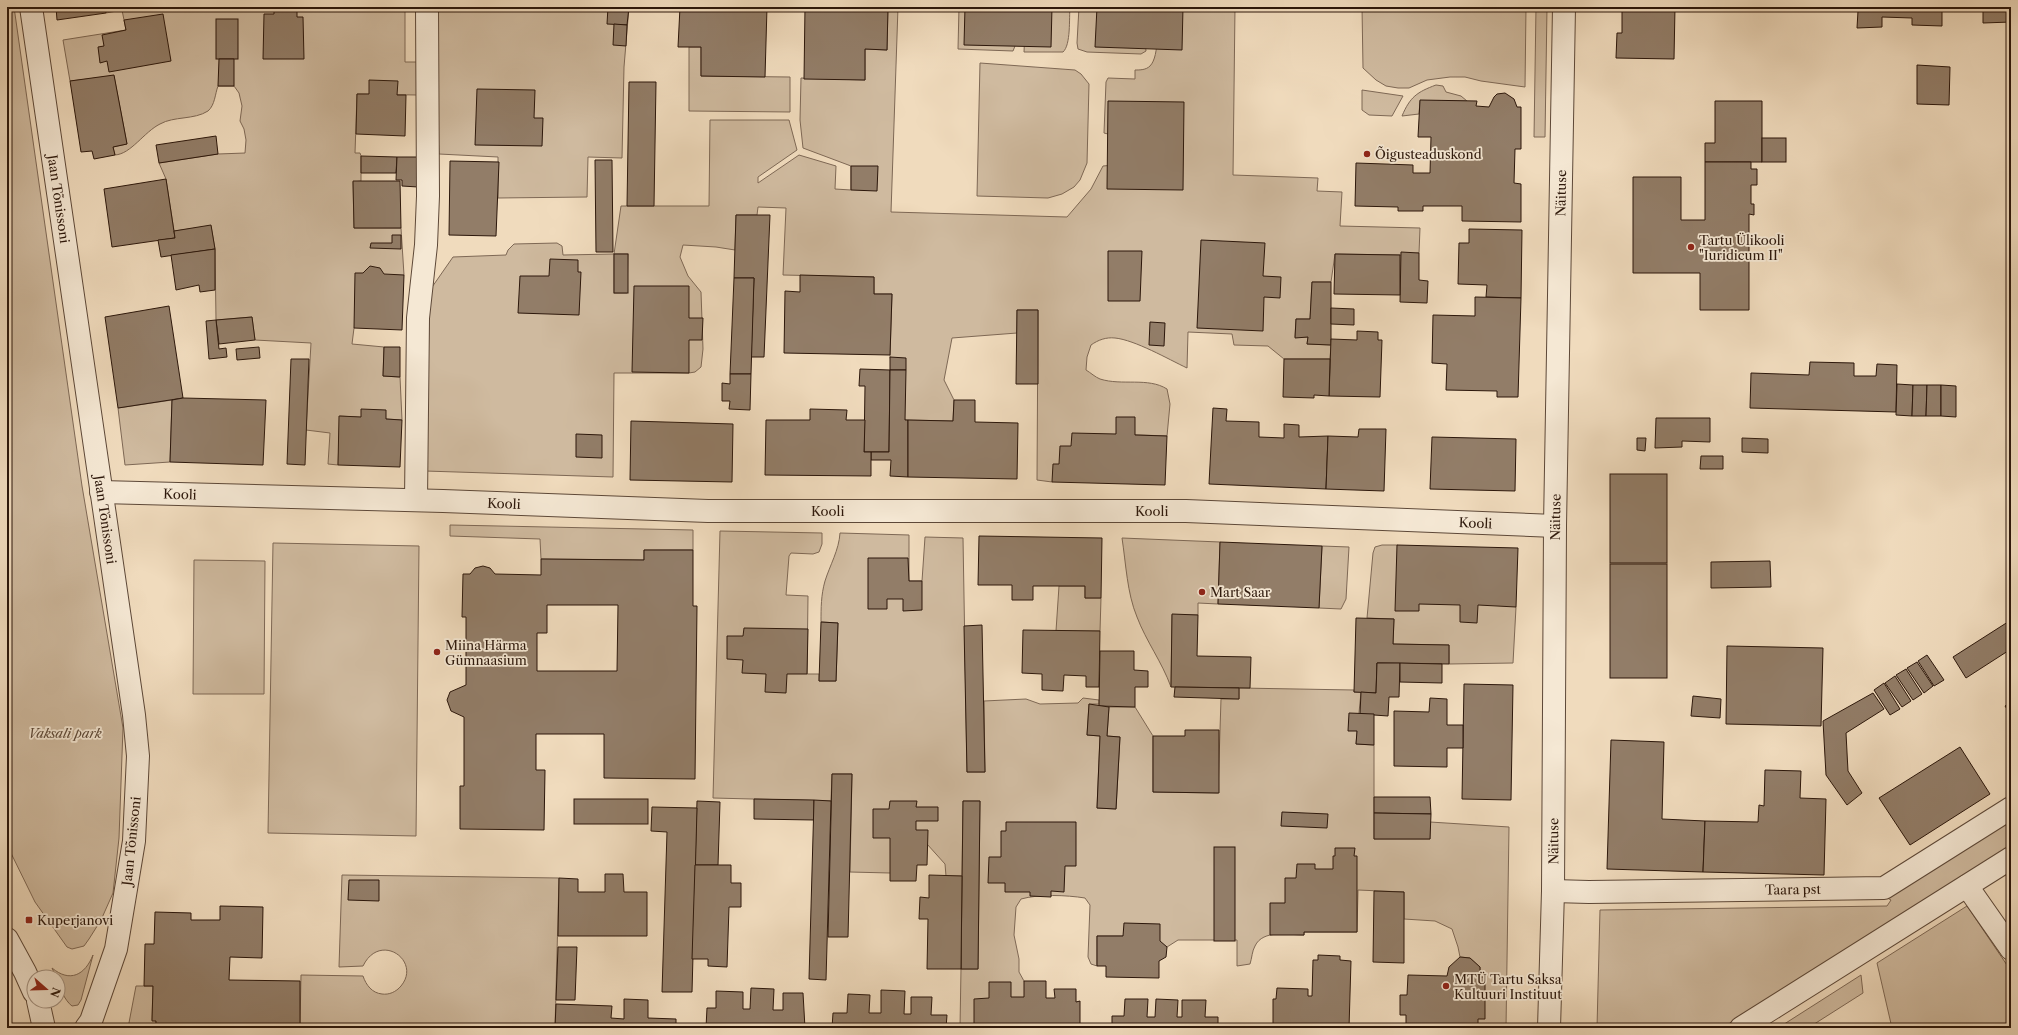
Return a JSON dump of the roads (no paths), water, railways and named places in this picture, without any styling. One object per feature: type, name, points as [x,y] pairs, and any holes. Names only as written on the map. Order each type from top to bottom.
[{"type":"street","name":"Jaan Tõnissoni","points":[[31,7],[57,180],[100,492],[134,714],[138,756],[134,840],[116,949],[91,1021],[86,1028]]},
{"type":"street","points":[[416,500],[418,318],[426,245],[428,196],[427,7]]},
{"type":"street","name":"Näituse","points":[[1549,1028],[1553,891],[1555,526],[1564,7]]},
{"type":"street","name":"Kooli","points":[[100,492],[416,500],[708,511],[1186,511],[1555,526]]},
{"type":"street","name":"Taara pst","points":[[1553,891],[1589,892],[1884,888],[2011,808]]},
{"type":"street","points":[[1741,1028],[2011,858]]},
{"type":"street","points":[[1967,886],[2011,949]]},
{"type":"street","points":[[7,939],[26,974]]},
{"type":"street","points":[[40,1009],[44,1028]]},
{"type":"place","name":"Õigusteaduskond","points":[[1367,154]]},
{"type":"place","name":"Tartu Ülikooli \"Iuridicum II\"","points":[[1691,247]]},
{"type":"place","name":"Mart Saar","points":[[1202,592]]},
{"type":"place","name":"Miina Härma Gümnaasium","points":[[437,652]]},
{"type":"place","name":"Kuperjanovi","points":[[29,920]]},
{"type":"place","name":"MTÜ Tartu Saksa Kultuuri Instituut","points":[[1446,986]]},
{"type":"park label","name":"Vaksali park","points":[[65,733]]}]
